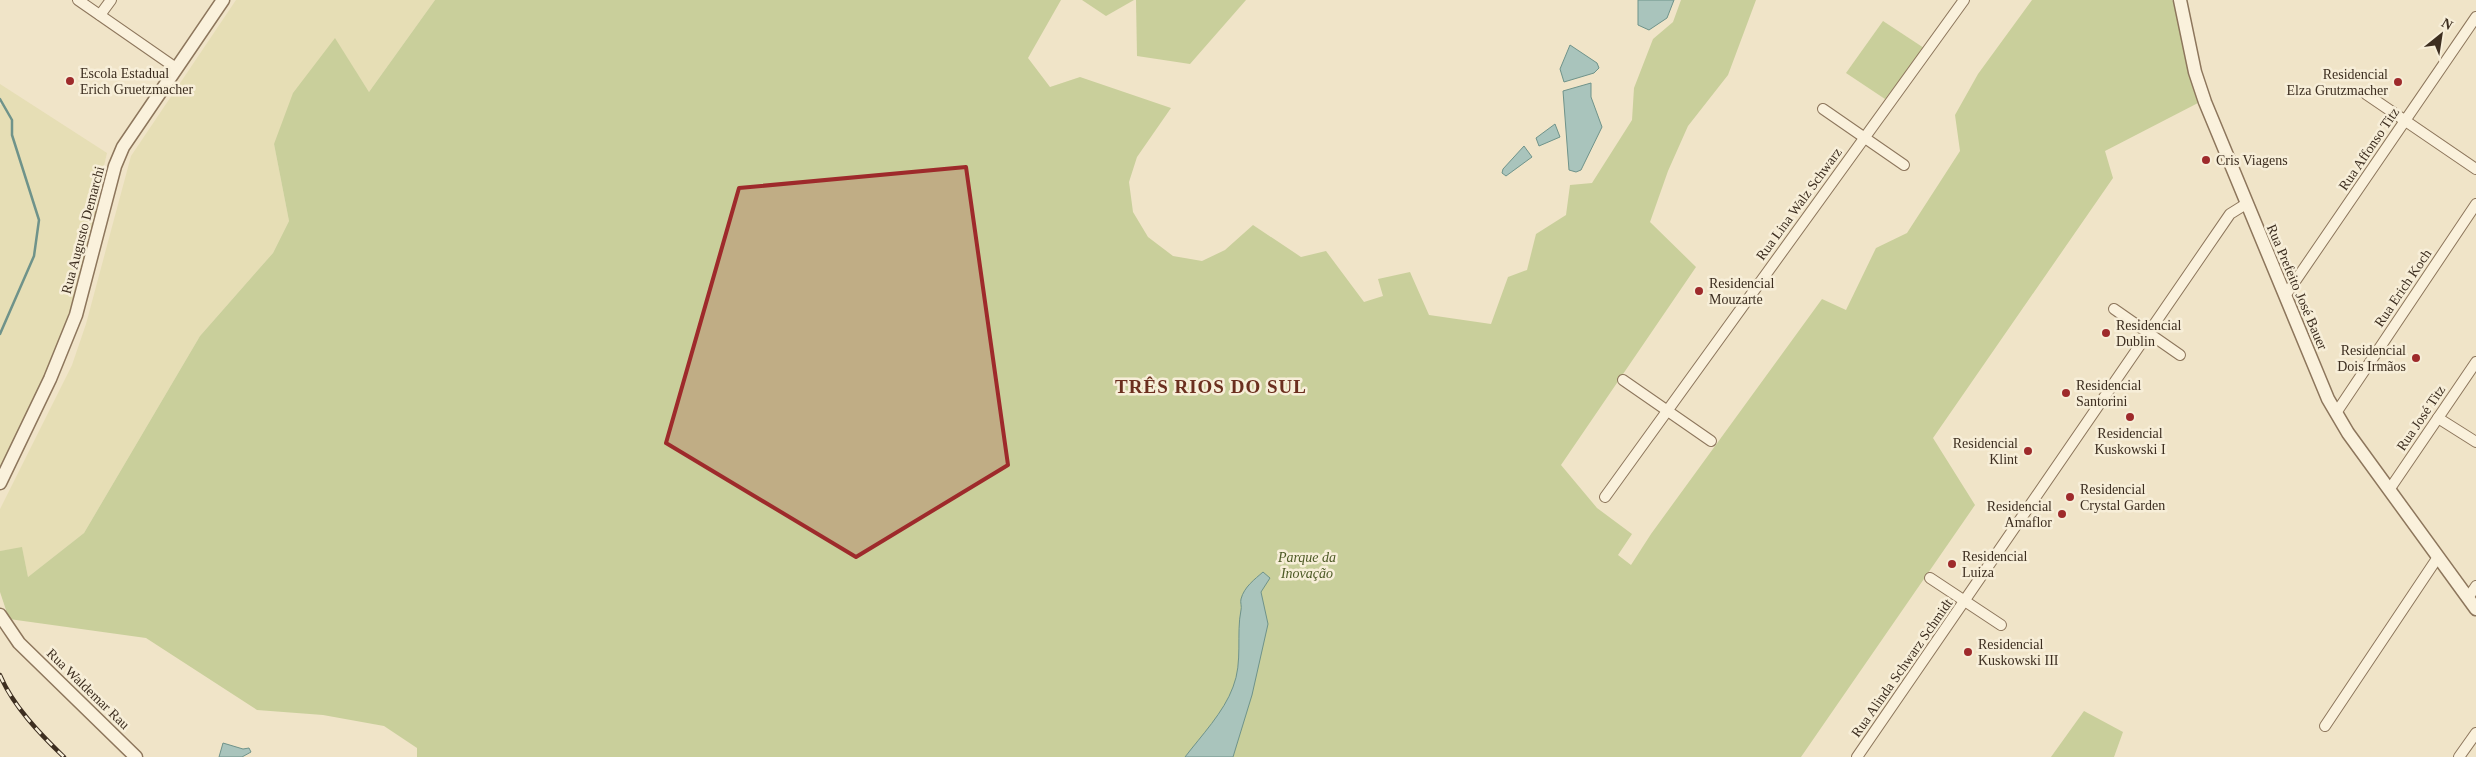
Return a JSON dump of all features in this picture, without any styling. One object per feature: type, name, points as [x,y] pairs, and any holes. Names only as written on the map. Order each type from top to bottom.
[{"type":"street","points":[[78,0],[176,68]]},
{"type":"street","points":[[100,15],[111,0]]},
{"type":"street","name":"Rua Augusto Demarchi","points":[[0,483],[50,379],[73,324],[98,238],[115,166],[123,146],[223,0]]},
{"type":"street","name":"Rua Lina Walz Schwarz","points":[[1605,497],[1964,0]]},
{"type":"street","name":"Rua Prefeito José Bauer","points":[[2180,0],[2195,72],[2246,204],[2336,414],[2476,609]]},
{"type":"street","name":"Rua Affonso Titz","points":[[2285,296],[2476,17]]},
{"type":"street","points":[[2366,94],[2476,169]]},
{"type":"street","points":[[1823,109],[1904,165]]},
{"type":"street","name":"Rua Alinda Schwarz Schmidt","points":[[1857,757],[2230,214],[2246,204]]},
{"type":"street","name":"Rua Erich Koch","points":[[2336,414],[2476,204]]},
{"type":"street","points":[[2114,309],[2180,355]]},
{"type":"street","name":"Rua José Titz","points":[[2389,490],[2476,362]]},
{"type":"street","points":[[1624,380],[1711,440]]},
{"type":"street","points":[[2438,418],[2476,442]]},
{"type":"street","points":[[2324,726],[2438,557]]},
{"type":"street","points":[[1930,578],[2000,625]]},
{"type":"street","points":[[2468,598],[2476,586]]},
{"type":"street","name":"Rua Waldemar Rau","points":[[0,615],[19,643],[136,757]]},
{"type":"street","points":[[2459,757],[2476,733]]},
{"type":"highlighted area","points":[[966,167],[1008,465],[856,557],[666,443],[739,188]]},
{"type":"shaded area","points":[[236,0],[435,0],[369,92],[335,39],[274,144],[289,221],[273,253],[200,336],[84,533],[28,577],[22,548],[0,551],[0,509],[72,365],[86,324],[131,156]]},
{"type":"shaded area","points":[[0,84],[107,153],[100,183],[97,223],[68,318],[45,377],[0,473],[0,105],[3,104],[0,99]]},
{"type":"green space","name":"Parque da Inovação","points":[[435,0],[1061,0],[1028,58],[1050,87],[1080,77],[1171,108],[1137,157],[1129,182],[1133,212],[1148,237],[1173,256],[1202,261],[1225,250],[1253,225],[1301,257],[1326,251],[1364,302],[1383,296],[1378,279],[1410,272],[1429,315],[1491,324],[1508,277],[1527,270],[1536,234],[1566,215],[1570,185],[1592,183],[1632,120],[1634,88],[1653,39],[1673,22],[1681,0],[1756,0],[1728,75],[1688,126],[1668,171],[1650,222],[1696,267],[1561,465],[1597,508],[1632,534],[1618,555],[1631,565],[1651,534],[1822,299],[1846,310],[1876,248],[1907,233],[1960,151],[1955,115],[1978,74],[2032,0],[2172,0],[2177,8],[2188,70],[2198,103],[2105,151],[2113,178],[1933,438],[1975,505],[1801,757],[417,757],[417,748],[384,726],[323,715],[257,710],[146,638],[9,619],[0,592],[0,551],[22,547],[28,577],[84,533],[200,336],[273,253],[289,221],[274,144],[293,93],[335,38],[369,92]]},
{"type":"green space","points":[[1082,0],[1134,0],[1106,16]]},
{"type":"green space","points":[[1136,0],[1246,0],[1190,64],[1137,56]]},
{"type":"green space","points":[[1883,21],[1924,48],[1885,99],[1846,73]]},
{"type":"green space","points":[[2084,711],[2123,732],[2114,757],[2051,757]]},
{"type":"water","points":[[1638,0],[1674,0],[1667,18],[1649,30],[1638,25]]},
{"type":"water","points":[[1570,45],[1597,63],[1599,68],[1594,73],[1564,82],[1560,69]]},
{"type":"water","points":[[1591,83],[1591,97],[1602,127],[1581,170],[1576,172],[1569,170],[1563,91]]},
{"type":"water","points":[[1555,124],[1560,137],[1539,146],[1536,138]]},
{"type":"water","points":[[1524,146],[1532,157],[1506,176],[1502,173],[1503,169]]},
{"type":"water","points":[[1263,572],[1270,578],[1261,592],[1268,624],[1252,695],[1233,757],[1185,757],[1218,715],[1233,687],[1239,658],[1242,595],[1253,580]]},
{"type":"water","points":[[223,743],[243,749],[249,748],[251,752],[242,757],[219,757]]},
{"type":"waterway","points":[[0,99],[12,120],[12,135],[39,220],[34,256],[0,334]]},
{"type":"railway","points":[[0,675],[20,709],[64,757]]},
{"type":"place","name":"Escola Estadual Erich Gruetzmacher","points":[[70,81]]},
{"type":"place","name":"Residencial Elza Grutzmacher","points":[[2398,82]]},
{"type":"place","name":"Cris Viagens","points":[[2206,160]]},
{"type":"place","name":"Residencial Mouzarte","points":[[1699,291]]},
{"type":"place","name":"Residencial Dublin","points":[[2106,333]]},
{"type":"place","name":"Residencial Dois Irmãos","points":[[2416,358]]},
{"type":"place","name":"Residencial Santorini","points":[[2066,393]]},
{"type":"place","name":"Residencial Kuskowski I","points":[[2130,417]]},
{"type":"place","name":"Residencial Klint","points":[[2028,451]]},
{"type":"place","name":"Residencial Crystal Garden","points":[[2070,497]]},
{"type":"place","name":"Residencial Amaflor","points":[[2062,514]]},
{"type":"place","name":"Residencial Luiza","points":[[1952,564]]},
{"type":"place","name":"Residencial Kuskowski III","points":[[1968,652]]},
{"type":"district","name":"TRÊS RIOS DO SUL","points":[[1211,386]]}]
